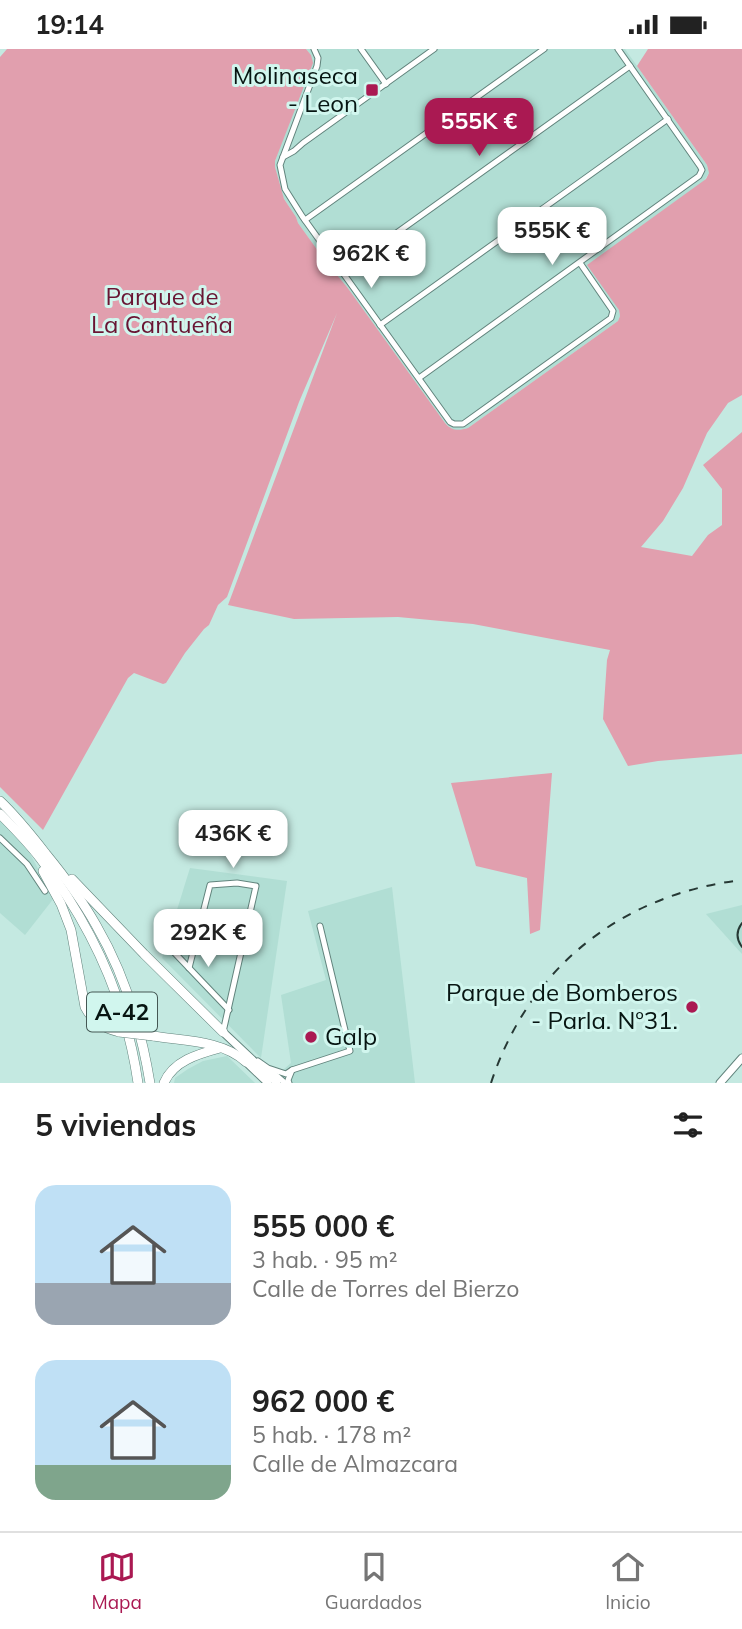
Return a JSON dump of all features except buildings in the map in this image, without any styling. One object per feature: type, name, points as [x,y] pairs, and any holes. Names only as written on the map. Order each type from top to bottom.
[{"type":"highway","name":"A-42","points":[[0,801],[27,830],[83,903],[106,942],[124,983],[144,1048],[150,1083]]},
{"type":"highway","name":"A-42","points":[[0,814],[30,848],[83,923],[107,971],[125,1022],[138,1083]]},
{"type":"highway","points":[[27,830],[85,894],[223,1032]]},
{"type":"highway","points":[[30,848],[61,904],[71,930],[85,1007],[100,1025],[119,1032],[224,1047],[246,1057]]},
{"type":"highway","points":[[176,986],[214,1027],[215,1037],[212,1041],[202,1043]]},
{"type":"highway","points":[[164,1083],[176,1066],[224,1047]]},
{"type":"main road","points":[[223,1032],[268,1083]]},
{"type":"main road","points":[[246,1057],[277,1083]]},
{"type":"main road","points":[[717,1083],[742,1058]]},
{"type":"street","points":[[314,49],[318,58],[317,66],[280,165],[285,189],[450,422],[463,424],[611,318],[613,311],[580,263]]},
{"type":"street","points":[[360,49],[386,84]]},
{"type":"street","points":[[282,158],[434,49]]},
{"type":"street","points":[[305,220],[544,49]]},
{"type":"street","points":[[419,378],[699,176],[701,166],[618,49]]},
{"type":"street","points":[[342,272],[630,66]]},
{"type":"street","points":[[380,325],[668,119]]},
{"type":"street","points":[[289,137],[295,142],[303,143]]},
{"type":"street","points":[[0,838],[27,864],[45,891]]},
{"type":"street","points":[[27,864],[31,860],[30,848]]},
{"type":"street","points":[[189,968],[210,885],[237,883],[256,886],[223,1032]]},
{"type":"street","points":[[246,1057],[286,1074],[350,1051],[320,926]]},
{"type":"street","points":[[169,947],[229,1010]]},
{"type":"street","points":[[268,1068],[287,1083],[292,1070]]},
{"type":"shaded area","points":[[306,49],[625,49],[707,165],[709,173],[619,310],[618,321],[468,428],[453,430],[445,423],[326,262],[284,199],[275,161],[311,55]]},
{"type":"shaded area","points":[[0,818],[23,841],[54,898],[25,935],[0,913]]},
{"type":"shaded area","points":[[190,868],[287,881],[261,1058],[162,958]]},
{"type":"shaded area","points":[[392,887],[415,1083],[268,1083],[291,1063],[281,995],[326,980],[308,911]]},
{"type":"shaded area","points":[[742,905],[742,954],[706,914]]},
{"type":"shaded area","points":[[227,1056],[255,1083],[174,1083],[175,1078],[203,1061]]},
{"type":"green space","name":"Parque de La Cantueña","points":[[7,49],[306,49],[313,63],[275,161],[284,199],[326,262],[445,423],[458,430],[468,428],[618,321],[619,310],[587,265],[706,179],[709,173],[707,165],[637,66],[648,49],[742,49],[742,395],[728,403],[707,433],[683,488],[663,521],[641,547],[692,556],[708,535],[722,525],[722,489],[703,465],[742,432],[742,754],[628,766],[603,719],[610,650],[473,624],[398,617],[294,619],[228,605],[337,313],[299,402],[227,597],[218,605],[209,625],[185,653],[166,683],[134,673],[128,678],[43,830],[0,787],[0,57]]},
{"type":"green space","points":[[552,773],[540,930],[530,934],[527,878],[476,866],[451,783]]},
{"type":"tram line","points":[[742,923],[738,935],[742,947]]},
{"type":"railway","points":[[491,1083],[508,1042],[529,1004],[555,971],[586,943],[620,920],[658,901],[698,888],[742,880]]},
{"type":"place","name":"Molinaseca - Leon","points":[[372,90]]},
{"type":"place","name":"Parque de Bomberos - Parla. Nº31.","points":[[692,1007]]},
{"type":"place","name":"Galp","points":[[311,1037]]}]
